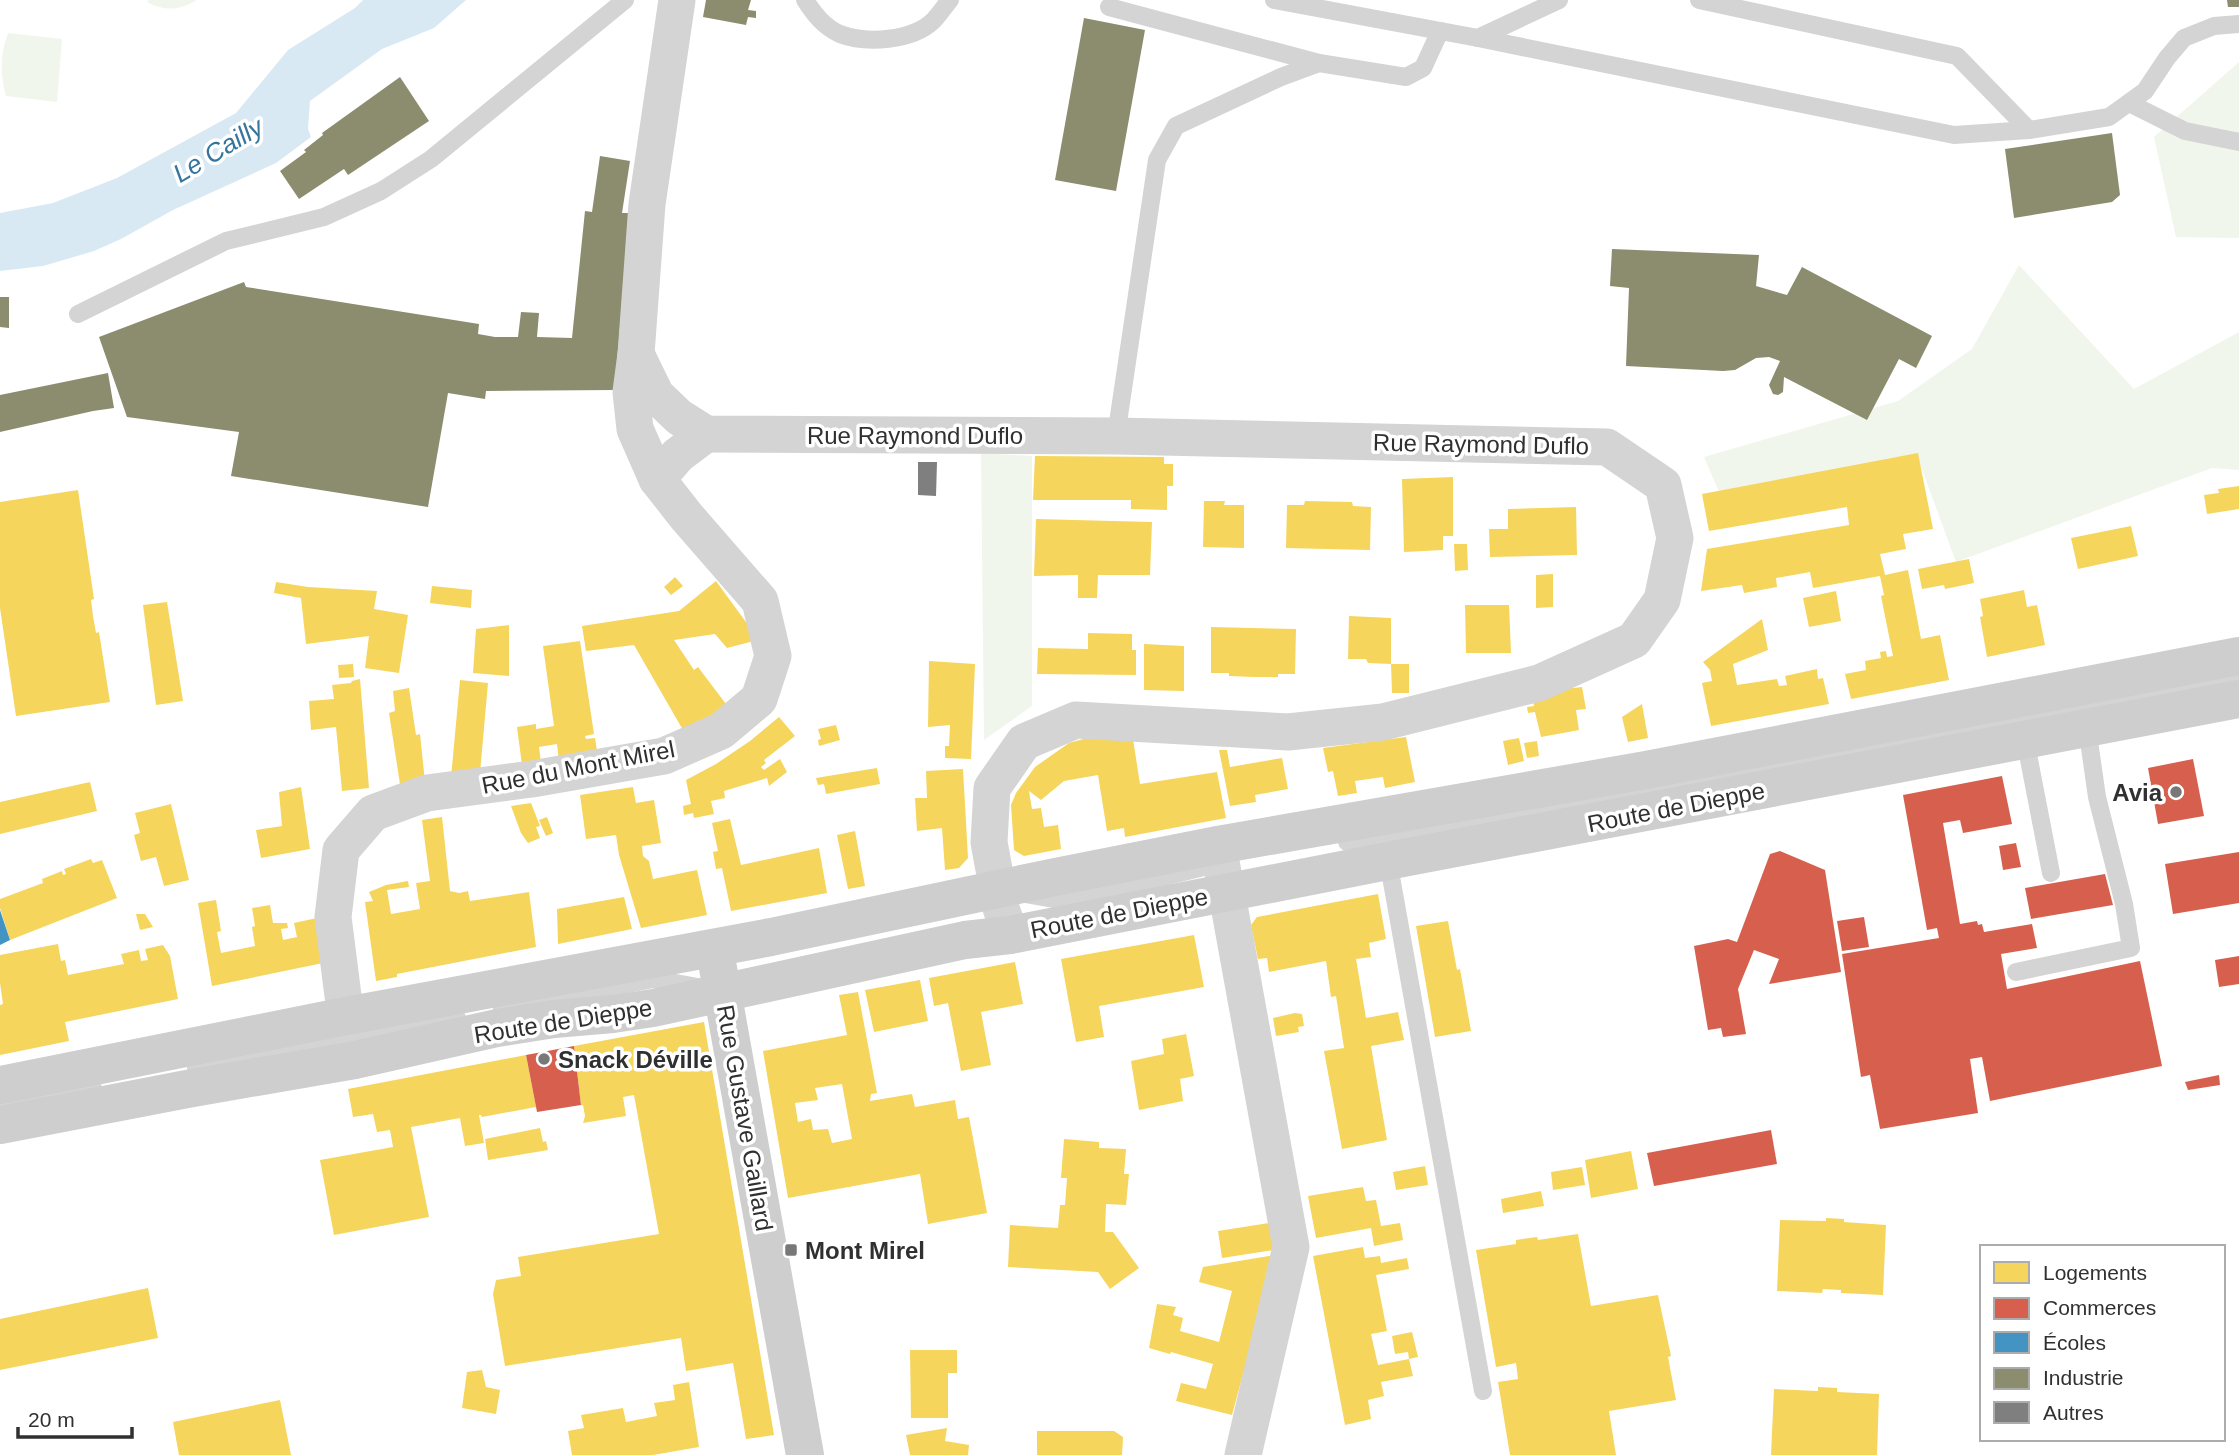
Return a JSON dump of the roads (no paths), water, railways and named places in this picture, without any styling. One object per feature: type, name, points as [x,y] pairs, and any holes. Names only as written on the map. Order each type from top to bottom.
[{"type":"main road","name":"Route de Dieppe","points":[[0,1085],[351,1038],[497,1028],[554,1018],[613,1014],[965,940],[1010,935],[1225,865],[1646,770],[2239,656]]},
{"type":"main road","name":"Route de Dieppe","points":[[0,1125],[187,1089],[351,1038],[715,947],[1055,877],[1225,865],[1388,860],[2239,699]]},
{"type":"main road","name":"Rue Gustave Gaillard","points":[[715,947],[804,1455]]},
{"type":"street","points":[[657,479],[677,455],[706,434],[679,417],[656,395],[636,354],[647,204],[677,0]]},
{"type":"street","name":"Rue du Mont Mirel","points":[[351,1038],[332,917],[341,850],[373,813],[427,793],[532,779],[664,756],[722,730],[759,699],[773,656],[760,601],[657,479],[635,429],[631,392],[636,354]]},
{"type":"street","name":"Rue Raymond Duflo","points":[[706,434],[1116,436],[1607,447],[1663,485],[1675,538],[1662,600],[1634,640],[1539,683],[1383,722],[1288,732],[1076,720],[1024,741],[992,788],[989,842],[1001,908],[1010,935]]},
{"type":"street","points":[[1225,865],[1291,1247],[1244,1455]]},
{"type":"lane","points":[[78,314],[226,241],[324,217],[381,191],[432,159],[625,0]]},
{"type":"lane","points":[[805,0],[818,19],[840,34],[868,39],[901,38],[931,23],[950,0]]},
{"type":"lane","points":[[1274,0],[1478,38],[1954,135],[2029,130],[2109,117],[2145,92],[2184,38],[2214,26],[2239,24]]},
{"type":"lane","points":[[1478,38],[1559,0]]},
{"type":"lane","points":[[1699,0],[1957,56],[2029,130]]},
{"type":"lane","points":[[1109,7],[1319,63],[1406,77],[1423,68],[1440,31]]},
{"type":"lane","points":[[1116,436],[1157,160],[1176,126],[1281,77],[1319,63]]},
{"type":"lane","points":[[2129,103],[2185,131],[2239,142]]},
{"type":"lane","points":[[1328,845],[1596,800],[2239,678]]},
{"type":"lane","points":[[2016,972],[2079,953],[2130,948],[2124,904],[2097,797],[2087,727]]},
{"type":"lane","points":[[2025,739],[2051,873]]},
{"type":"lane","points":[[1388,860],[1483,1391]]},
{"type":"lane","points":[[176,1072],[653,979],[722,992]]},
{"type":"lane","points":[[0,1105],[108,1085]]},
{"type":"water","name":"Le Cailly","points":[[363,0],[466,0],[434,28],[382,49],[310,101],[308,129],[311,137],[276,163],[173,210],[94,251],[43,266],[0,271],[0,213],[53,203],[117,178],[236,113],[288,50],[355,8]]},
{"type":"place","name":"Avia","points":[[2176,792]]},
{"type":"place","name":"Snack Déville","points":[[544,1059]]},
{"type":"place","name":"Mont Mirel","points":[[791,1250]]}]
